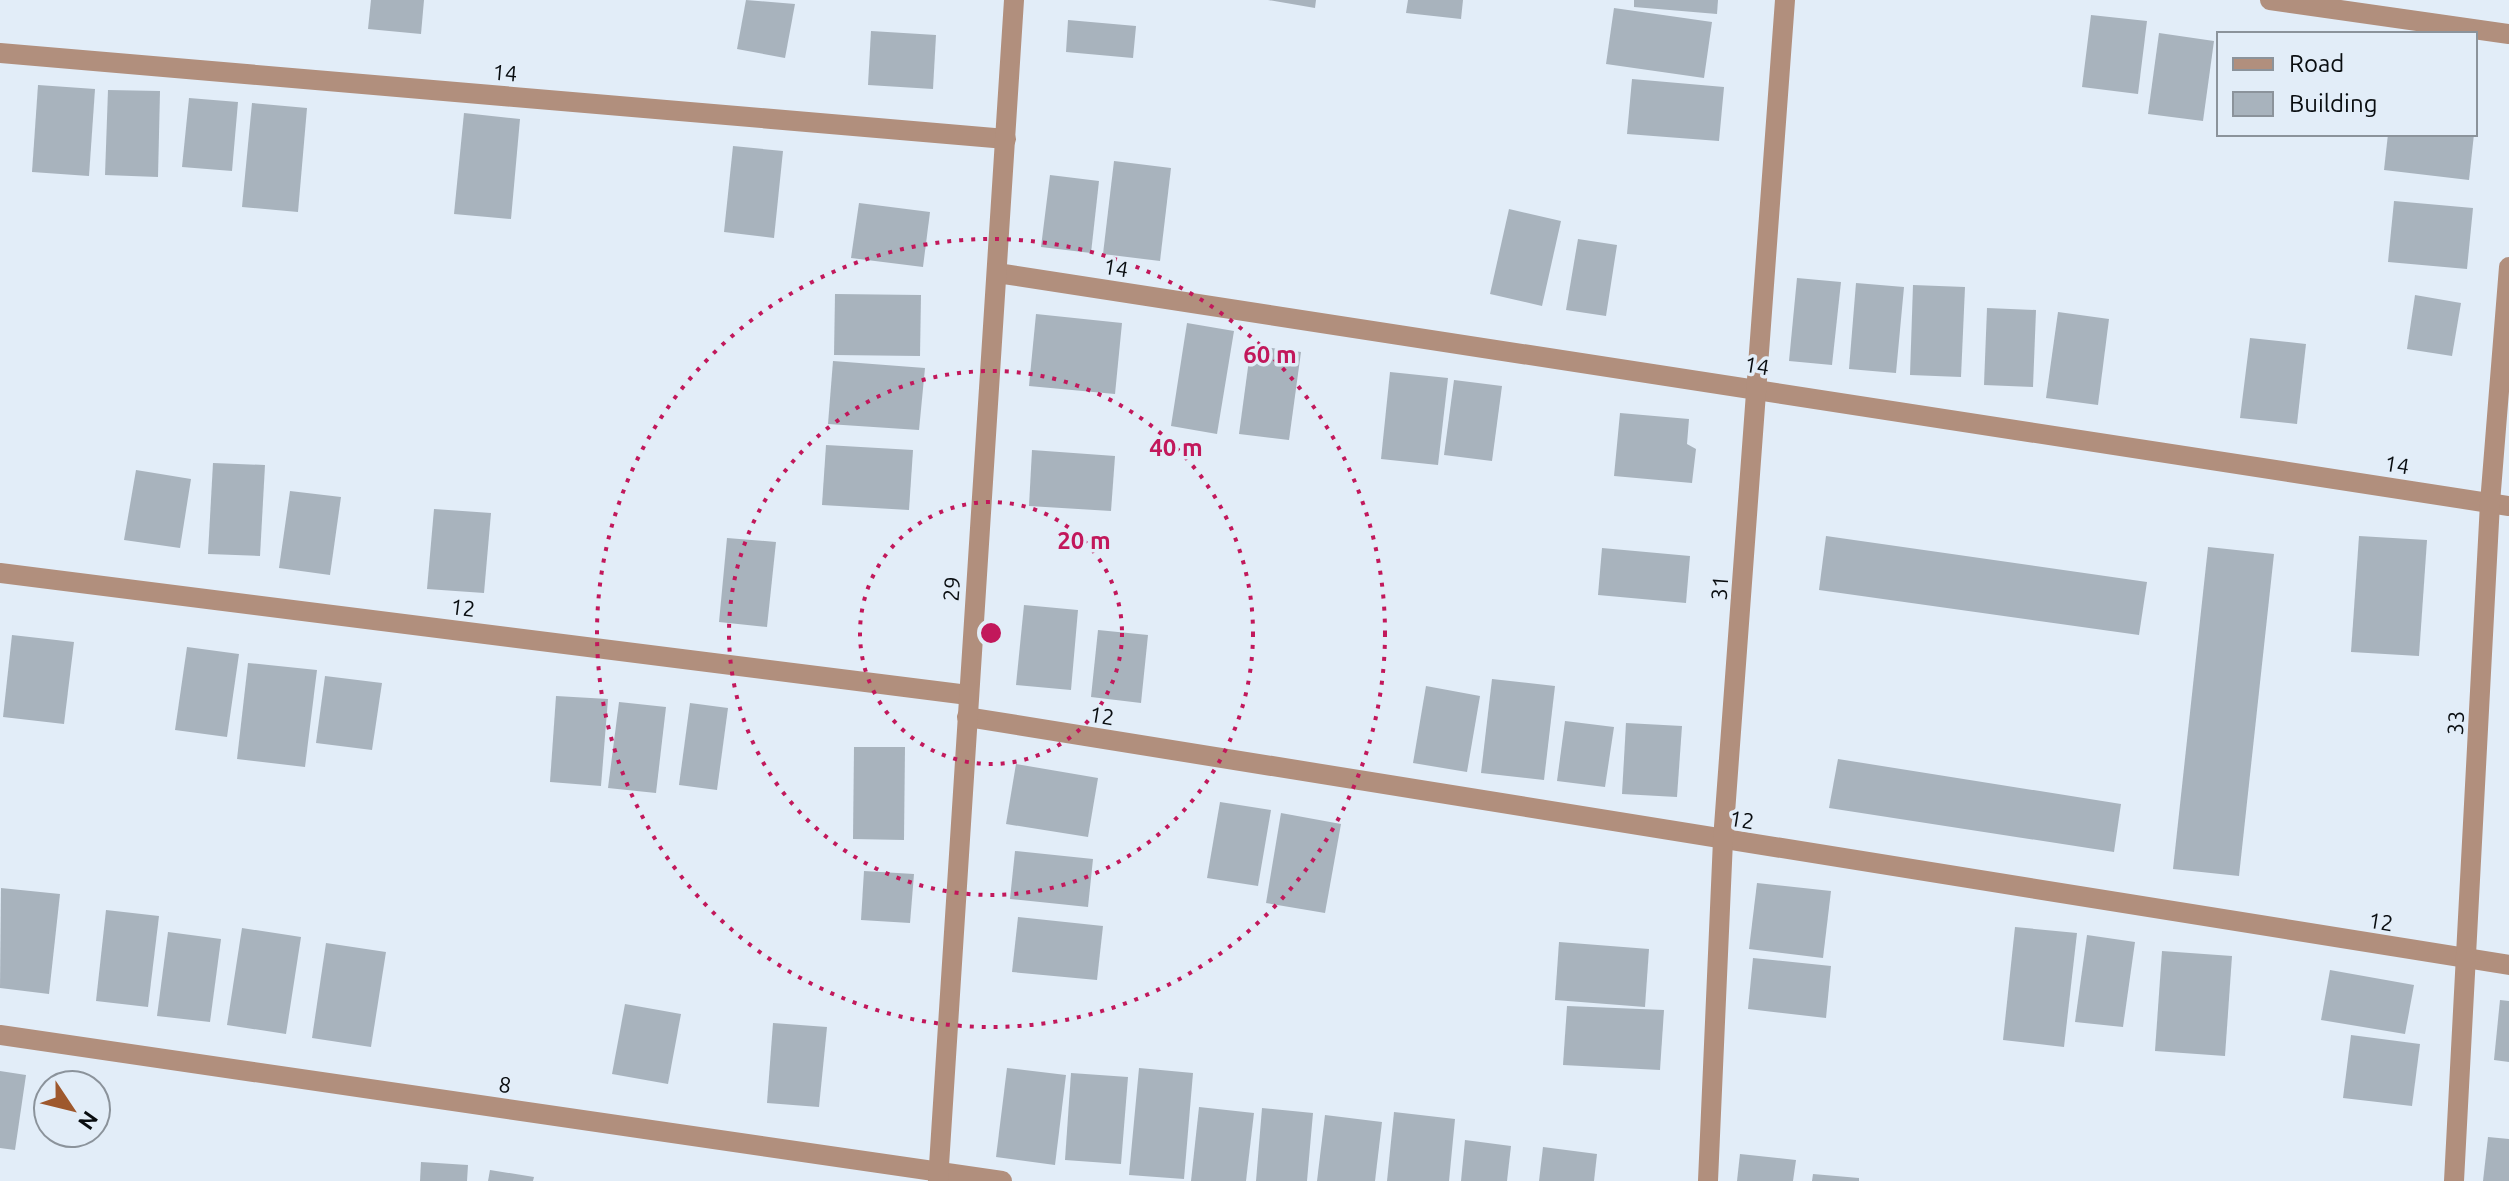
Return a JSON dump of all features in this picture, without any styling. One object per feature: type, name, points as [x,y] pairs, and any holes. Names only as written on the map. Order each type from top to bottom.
[{"type":"street","name":"29","points":[[938,1176],[1014,0]]},
{"type":"street","name":"31","points":[[1708,1181],[1723,840],[1785,0]]},
{"type":"street","points":[[2270,0],[2509,34]]},
{"type":"street","name":"14","points":[[0,53],[1006,139]]},
{"type":"street","name":"33","points":[[2454,1181],[2466,959],[2500,504],[2509,267]]},
{"type":"street","name":"14","points":[[997,273],[2500,504]]},
{"type":"street","name":"12","points":[[0,573],[968,695]]},
{"type":"street","name":"12","points":[[967,717],[2509,965]]},
{"type":"street","name":"8","points":[[0,1035],[938,1176],[1002,1181]]},
{"type":"building","points":[[371,0],[424,0],[421,34],[368,29]]},
{"type":"building","points":[[746,0],[795,4],[785,58],[737,49]]},
{"type":"building","points":[[1268,0],[1316,0],[1315,8]]},
{"type":"building","points":[[1408,0],[1463,0],[1461,19],[1406,13]]},
{"type":"building","points":[[1634,0],[1718,0],[1717,14],[1634,7]]},
{"type":"building","points":[[1614,8],[1712,22],[1704,78],[1606,64]]},
{"type":"building","points":[[2091,15],[2147,21],[2138,94],[2082,87]]},
{"type":"building","points":[[1068,20],[1136,26],[1133,58],[1066,52]]},
{"type":"building","points":[[871,31],[936,35],[933,89],[868,85]]},
{"type":"building","points":[[2159,33],[2214,41],[2203,121],[2148,114]]},
{"type":"building","points":[[1632,79],[1724,87],[1719,141],[1627,134]]},
{"type":"building","points":[[38,85],[95,89],[89,176],[32,172]]},
{"type":"building","points":[[108,90],[160,91],[158,177],[105,175]]},
{"type":"building","points":[[189,98],[238,102],[232,171],[182,167]]},
{"type":"building","points":[[252,103],[307,108],[298,212],[242,207]]},
{"type":"building","points":[[464,113],[520,119],[511,219],[454,214]]},
{"type":"building","points":[[2388,136],[2474,136],[2469,180],[2384,170]]},
{"type":"building","points":[[733,146],[783,151],[774,238],[724,232]]},
{"type":"building","points":[[1114,161],[1171,168],[1160,261],[1103,254]]},
{"type":"building","points":[[1050,175],[1099,181],[1091,253],[1041,247]]},
{"type":"building","points":[[2394,201],[2473,208],[2467,269],[2388,262]]},
{"type":"building","points":[[859,203],[930,212],[923,267],[851,258]]},
{"type":"building","points":[[1509,209],[1561,221],[1542,306],[1490,294]]},
{"type":"building","points":[[1578,239],[1617,245],[1606,316],[1566,310]]},
{"type":"building","points":[[1797,278],[1841,282],[1832,365],[1789,361]]},
{"type":"building","points":[[1856,283],[1904,287],[1896,373],[1849,369]]},
{"type":"building","points":[[1913,285],[1965,287],[1961,377],[1910,375]]},
{"type":"building","points":[[835,294],[921,295],[920,356],[834,355]]},
{"type":"building","points":[[2415,295],[2461,303],[2452,356],[2407,349]]},
{"type":"building","points":[[1987,308],[2036,310],[2033,387],[1984,385]]},
{"type":"building","points":[[2058,312],[2109,319],[2098,405],[2046,398]]},
{"type":"building","points":[[1036,314],[1122,323],[1115,394],[1029,386]]},
{"type":"building","points":[[1187,323],[1234,331],[1217,434],[1171,426]]},
{"type":"building","points":[[2250,338],[2306,344],[2297,424],[2240,418]]},
{"type":"building","points":[[1251,345],[1301,352],[1289,440],[1239,434]]},
{"type":"building","points":[[833,361],[925,368],[919,430],[828,424]]},
{"type":"building","points":[[1390,372],[1448,378],[1438,465],[1381,459]]},
{"type":"building","points":[[1454,380],[1502,386],[1492,461],[1444,455]]},
{"type":"building","points":[[1620,413],[1689,419],[1687,444],[1696,449],[1692,483],[1614,476]]},
{"type":"building","points":[[826,445],[913,450],[909,510],[822,505]]},
{"type":"building","points":[[1032,450],[1115,456],[1111,511],[1029,506]]},
{"type":"building","points":[[213,463],[265,465],[260,556],[208,554]]},
{"type":"building","points":[[136,470],[191,479],[180,548],[124,540]]},
{"type":"building","points":[[290,491],[341,497],[330,575],[279,568]]},
{"type":"building","points":[[434,509],[491,513],[484,593],[427,589]]},
{"type":"building","points":[[1826,536],[2147,582],[2139,635],[1819,590]]},
{"type":"building","points":[[2359,536],[2427,540],[2419,656],[2351,652]]},
{"type":"building","points":[[727,538],[776,542],[767,627],[719,622]]},
{"type":"building","points":[[2208,547],[2274,554],[2239,876],[2173,869]]},
{"type":"building","points":[[1602,548],[1690,556],[1686,603],[1598,595]]},
{"type":"building","points":[[1024,605],[1078,610],[1071,690],[1016,685]]},
{"type":"building","points":[[1098,630],[1148,635],[1141,703],[1091,697]]},
{"type":"building","points":[[12,635],[74,642],[64,724],[3,717]]},
{"type":"building","points":[[187,647],[239,654],[227,737],[175,730]]},
{"type":"building","points":[[248,663],[317,670],[305,767],[237,759]]},
{"type":"building","points":[[325,676],[382,683],[372,750],[316,743]]},
{"type":"building","points":[[1492,679],[1555,686],[1544,780],[1481,773]]},
{"type":"building","points":[[1426,686],[1480,696],[1467,772],[1413,763]]},
{"type":"building","points":[[556,696],[608,699],[601,786],[550,782]]},
{"type":"building","points":[[619,702],[666,707],[656,793],[608,788]]},
{"type":"building","points":[[690,703],[728,708],[717,790],[679,785]]},
{"type":"building","points":[[1565,721],[1614,727],[1605,787],[1557,781]]},
{"type":"building","points":[[1626,723],[1682,726],[1677,797],[1622,794]]},
{"type":"building","points":[[854,747],[905,747],[904,840],[853,839]]},
{"type":"building","points":[[1838,759],[2121,804],[2114,852],[1829,808]]},
{"type":"building","points":[[1016,764],[1098,778],[1088,837],[1006,824]]},
{"type":"building","points":[[1220,802],[1271,810],[1258,886],[1207,878]]},
{"type":"building","points":[[1281,813],[1341,824],[1325,913],[1266,903]]},
{"type":"building","points":[[1015,851],[1093,859],[1088,907],[1010,899]]},
{"type":"building","points":[[864,871],[914,874],[910,923],[861,920]]},
{"type":"building","points":[[1757,883],[1831,891],[1823,958],[1749,949]]},
{"type":"building","points":[[1,888],[60,894],[49,994],[0,988]]},
{"type":"building","points":[[106,910],[159,916],[148,1007],[96,1001]]},
{"type":"building","points":[[1018,917],[1103,926],[1097,980],[1012,972]]},
{"type":"building","points":[[2015,927],[2077,933],[2064,1047],[2003,1040]]},
{"type":"building","points":[[242,928],[301,937],[286,1034],[227,1025]]},
{"type":"building","points":[[168,932],[221,939],[210,1022],[157,1016]]},
{"type":"building","points":[[2087,935],[2135,942],[2123,1027],[2075,1022]]},
{"type":"building","points":[[1559,942],[1649,949],[1645,1007],[1555,1000]]},
{"type":"building","points":[[326,943],[386,952],[371,1047],[312,1038]]},
{"type":"building","points":[[2162,951],[2232,956],[2225,1056],[2155,1051]]},
{"type":"building","points":[[1753,958],[1831,966],[1826,1018],[1748,1009]]},
{"type":"building","points":[[2330,970],[2414,985],[2405,1034],[2321,1020]]},
{"type":"building","points":[[2500,1000],[2509,1001],[2509,1062],[2494,1060]]},
{"type":"building","points":[[625,1004],[681,1014],[668,1084],[612,1074]]},
{"type":"building","points":[[1567,1006],[1664,1010],[1660,1070],[1563,1065]]},
{"type":"building","points":[[773,1023],[827,1027],[819,1107],[767,1103]]},
{"type":"building","points":[[2351,1035],[2420,1044],[2412,1106],[2343,1098]]},
{"type":"building","points":[[1007,1068],[1066,1075],[1055,1165],[996,1157]]},
{"type":"building","points":[[1139,1068],[1193,1073],[1184,1179],[1129,1175]]},
{"type":"building","points":[[0,1071],[26,1075],[15,1150],[0,1148]]},
{"type":"building","points":[[1071,1073],[1128,1077],[1121,1164],[1065,1160]]},
{"type":"building","points":[[1199,1107],[1254,1113],[1246,1181],[1191,1181]]},
{"type":"building","points":[[1262,1108],[1313,1113],[1307,1181],[1256,1181]]},
{"type":"building","points":[[1394,1112],[1455,1119],[1449,1181],[1387,1181]]},
{"type":"building","points":[[1325,1115],[1382,1122],[1375,1181],[1317,1181]]},
{"type":"building","points":[[2488,1137],[2509,1139],[2509,1181],[2483,1181]]},
{"type":"building","points":[[1465,1140],[1511,1146],[1507,1181],[1461,1181]]},
{"type":"building","points":[[1543,1147],[1597,1154],[1594,1181],[1539,1181]]},
{"type":"building","points":[[1740,1154],[1796,1160],[1793,1181],[1737,1181]]},
{"type":"building","points":[[421,1162],[468,1165],[467,1181],[420,1181]]},
{"type":"building","points":[[490,1170],[534,1177],[533,1181],[488,1181]]},
{"type":"building","points":[[1813,1174],[1859,1178],[1859,1181],[1812,1181]]}]
